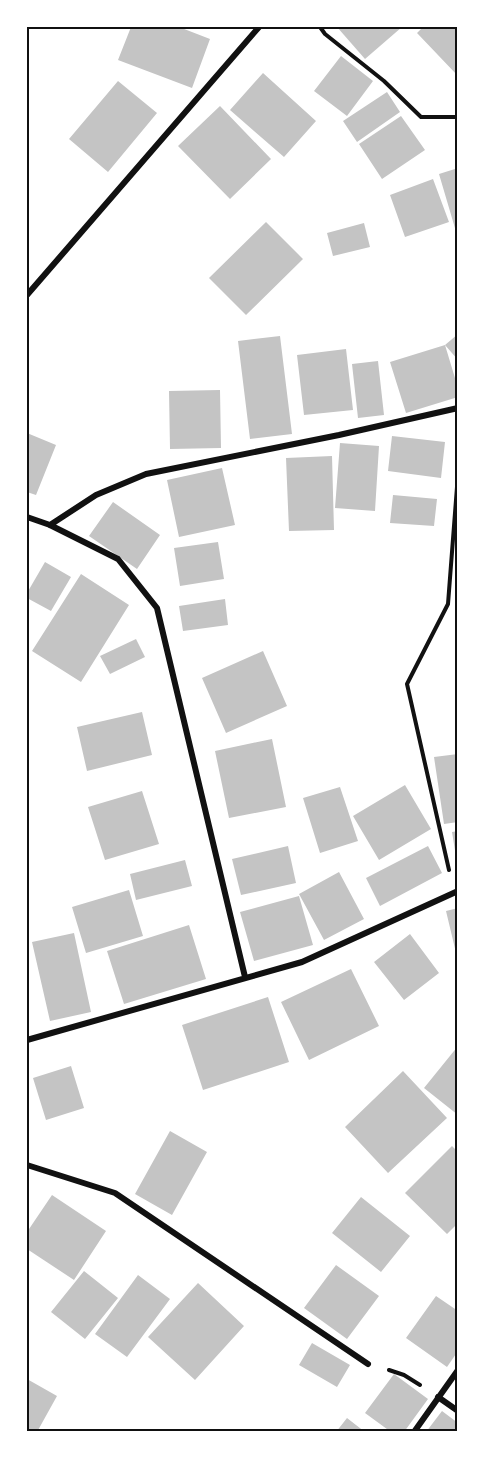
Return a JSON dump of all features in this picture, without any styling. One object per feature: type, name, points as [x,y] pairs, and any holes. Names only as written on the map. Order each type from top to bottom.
[{"type":"street","points":[[27,295],[259,27]]},
{"type":"street","points":[[50,525],[96,495],[146,474],[458,408]]},
{"type":"street","points":[[27,517],[50,525],[118,559],[157,608],[245,977]]},
{"type":"street","points":[[27,1040],[302,962],[456,892]]},
{"type":"street","points":[[27,1165],[115,1193],[368,1364]]},
{"type":"street","points":[[414,1432],[458,1370]]},
{"type":"street","points":[[438,1397],[458,1411]]},
{"type":"path","points":[[320,27],[325,34],[384,81],[421,117],[458,117]]},
{"type":"path","points":[[456,892],[407,684],[448,604],[458,474]]},
{"type":"path","points":[[368,1364],[404,1375],[438,1397]]},
{"type":"building","points":[[131,27],[179,27],[210,39],[192,88],[118,60]]},
{"type":"building","points":[[337,27],[402,27],[365,59]]},
{"type":"building","points":[[423,27],[458,27],[458,76],[417,33]]},
{"type":"building","points":[[341,56],[373,81],[347,116],[314,91]]},
{"type":"building","points":[[263,73],[316,121],[284,157],[230,110]]},
{"type":"building","points":[[118,81],[157,113],[108,172],[69,139]]},
{"type":"building","points":[[387,92],[400,112],[357,142],[343,121]]},
{"type":"building","points":[[220,106],[271,159],[230,199],[178,146]]},
{"type":"building","points":[[401,116],[425,150],[382,179],[359,144]]},
{"type":"building","points":[[458,168],[458,234],[457,235],[439,174]]},
{"type":"building","points":[[433,179],[449,222],[405,237],[390,195]]},
{"type":"building","points":[[266,222],[303,259],[246,315],[209,278]]},
{"type":"building","points":[[364,223],[370,247],[333,256],[327,233]]},
{"type":"building","points":[[458,334],[458,360],[445,345]]},
{"type":"building","points":[[280,336],[292,434],[250,439],[238,341]]},
{"type":"building","points":[[445,345],[458,388],[458,397],[406,413],[390,362]]},
{"type":"building","points":[[346,349],[353,410],[304,415],[297,355]]},
{"type":"building","points":[[378,361],[384,415],[358,418],[352,364]]},
{"type":"building","points":[[220,390],[221,448],[170,449],[169,391]]},
{"type":"building","points":[[27,433],[56,445],[36,495],[27,492]]},
{"type":"building","points":[[392,436],[445,442],[441,478],[388,471]]},
{"type":"building","points":[[340,443],[379,446],[375,511],[335,508]]},
{"type":"building","points":[[332,456],[334,530],[289,531],[286,458]]},
{"type":"building","points":[[222,468],[235,525],[179,537],[167,480]]},
{"type":"building","points":[[393,495],[437,499],[434,526],[390,523]]},
{"type":"building","points":[[113,502],[160,535],[137,569],[89,536]]},
{"type":"building","points":[[218,542],[224,579],[180,586],[174,548]]},
{"type":"building","points":[[45,562],[71,577],[51,611],[27,598],[27,593]]},
{"type":"building","points":[[81,574],[129,605],[81,682],[32,651]]},
{"type":"building","points":[[225,599],[228,625],[183,631],[179,606]]},
{"type":"building","points":[[136,639],[145,657],[110,674],[100,656]]},
{"type":"building","points":[[263,651],[287,706],[226,733],[202,678]]},
{"type":"building","points":[[142,712],[152,755],[87,771],[77,727]]},
{"type":"building","points":[[272,739],[286,807],[229,818],[215,751]]},
{"type":"building","points":[[458,754],[458,822],[444,824],[434,757]]},
{"type":"building","points":[[405,785],[431,829],[379,860],[353,816]]},
{"type":"building","points":[[340,787],[358,841],[320,853],[303,798]]},
{"type":"building","points":[[142,791],[159,844],[105,860],[88,807]]},
{"type":"building","points":[[458,831],[458,863],[457,863],[452,832]]},
{"type":"building","points":[[288,846],[296,883],[241,895],[232,859]]},
{"type":"building","points":[[428,846],[442,873],[380,906],[366,878]]},
{"type":"building","points":[[185,860],[192,886],[136,900],[130,874]]},
{"type":"building","points":[[339,872],[364,919],[324,940],[299,894]]},
{"type":"building","points":[[129,890],[143,936],[86,953],[72,907]]},
{"type":"building","points":[[299,896],[313,945],[254,961],[240,912]]},
{"type":"building","points":[[458,908],[458,957],[457,957],[446,911]]},
{"type":"building","points":[[189,925],[206,979],[124,1004],[107,951]]},
{"type":"building","points":[[74,933],[91,1012],[50,1021],[32,942]]},
{"type":"building","points":[[410,934],[439,973],[404,1000],[374,962]]},
{"type":"building","points":[[351,969],[379,1026],[309,1060],[281,1002]]},
{"type":"building","points":[[268,997],[289,1062],[203,1090],[182,1025]]},
{"type":"building","points":[[458,1046],[458,1115],[424,1088]]},
{"type":"building","points":[[71,1066],[84,1108],[46,1120],[33,1078]]},
{"type":"building","points":[[403,1071],[447,1118],[388,1173],[345,1127]]},
{"type":"building","points":[[170,1131],[207,1152],[172,1215],[135,1194]]},
{"type":"building","points":[[452,1146],[458,1152],[458,1223],[447,1234],[405,1193]]},
{"type":"building","points":[[52,1195],[106,1231],[74,1280],[27,1249],[27,1232]]},
{"type":"building","points":[[361,1197],[410,1236],[381,1272],[332,1233]]},
{"type":"building","points":[[336,1265],[379,1296],[347,1339],[304,1308]]},
{"type":"building","points":[[84,1271],[118,1298],[85,1339],[51,1312]]},
{"type":"building","points":[[138,1275],[170,1299],[127,1357],[95,1334]]},
{"type":"building","points":[[198,1283],[244,1326],[195,1380],[148,1337]]},
{"type":"building","points":[[436,1296],[458,1311],[458,1351],[447,1367],[406,1338]]},
{"type":"building","points":[[312,1343],[350,1365],[337,1387],[299,1365]]},
{"type":"building","points":[[394,1374],[428,1399],[404,1432],[391,1432],[365,1413]]},
{"type":"building","points":[[27,1379],[57,1396],[37,1432],[27,1432]]},
{"type":"building","points":[[442,1411],[458,1423],[458,1432],[426,1432]]},
{"type":"building","points":[[347,1418],[365,1432],[336,1432]]}]
